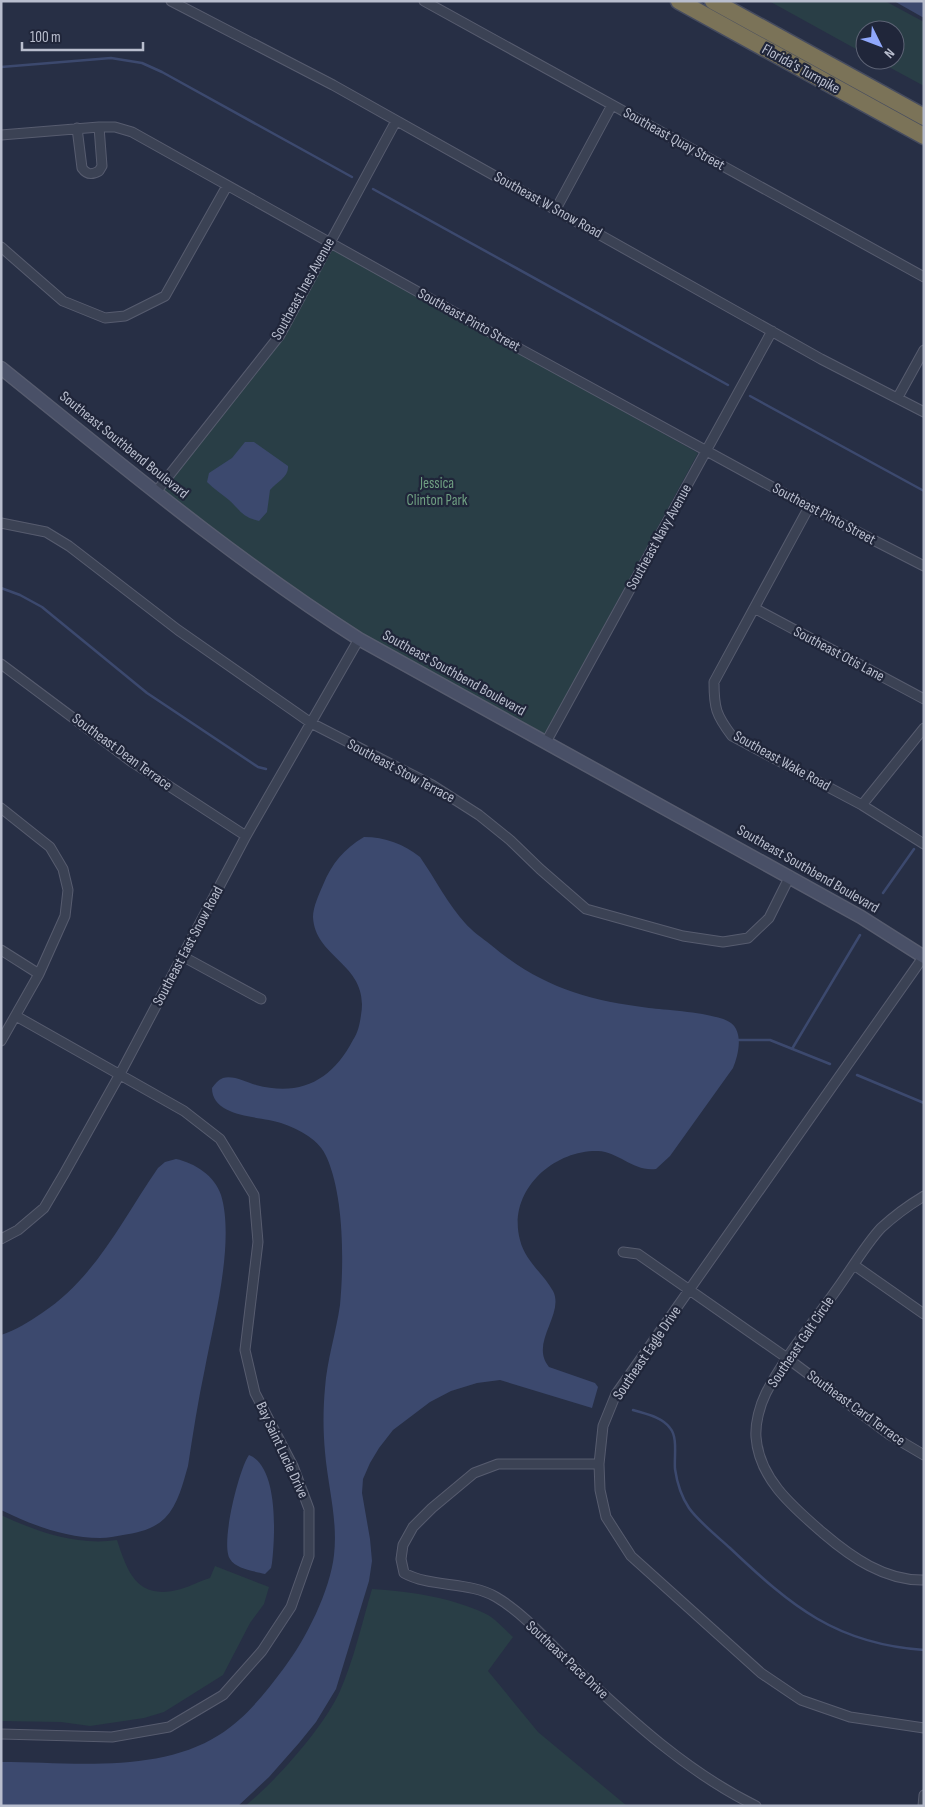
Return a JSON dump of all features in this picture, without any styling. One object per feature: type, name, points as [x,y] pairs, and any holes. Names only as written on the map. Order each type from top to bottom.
[{"type":"highway","name":"Florida's Turnpike","points":[[679,1],[924,136]]},
{"type":"highway","name":"Florida's Turnpike","points":[[713,1],[924,117]]},
{"type":"street","name":"Southeast W Snow Road","points":[[171,1],[333,86],[556,209],[821,359],[924,412]]},
{"type":"street","name":"Southeast Quay Street","points":[[424,1],[924,277]]},
{"type":"street","points":[[556,209],[612,105]]},
{"type":"street","name":"Southeast Ines Avenue","points":[[156,492],[280,335],[396,121]]},
{"type":"street","points":[[77,128],[81,164],[86,172],[90,174],[99,171],[102,166],[99,127]]},
{"type":"street","name":"Southeast Pinto Street","points":[[1,135],[99,127],[115,127],[132,132],[329,243],[809,507],[924,566]]},
{"type":"street","points":[[1,247],[63,301],[105,318],[125,316],[165,296],[227,186]]},
{"type":"street","name":"Southeast Navy Avenue","points":[[546,742],[772,331]]},
{"type":"street","points":[[898,397],[924,350]]},
{"type":"street","name":"Southeast Southbend Boulevard","points":[[1,368],[243,560],[303,603],[359,639],[790,876],[924,956]]},
{"type":"street","name":"Southeast Wake Road","points":[[809,507],[714,682],[714,704],[721,721],[732,736],[862,805],[924,844]]},
{"type":"street","name":"Southeast Stow Terrace","points":[[1,523],[46,532],[69,546],[178,630],[311,723],[432,785],[479,815],[510,840],[540,870],[586,909],[683,936],[723,942],[748,938],[769,918],[790,876]]},
{"type":"street","name":"Southeast Otis Lane","points":[[754,608],[924,699]]},
{"type":"street","name":"Southeast East Snow Road","points":[[1,1239],[18,1230],[44,1208],[120,1074],[246,836],[359,639]]},
{"type":"street","name":"Southeast Dean Terrace","points":[[1,664],[132,762],[246,836]]},
{"type":"street","points":[[862,805],[924,728]]},
{"type":"street","points":[[1,808],[50,847],[63,869],[68,890],[65,916],[39,974],[1,1041]]},
{"type":"street","points":[[1,950],[39,974]]},
{"type":"street","points":[[182,956],[261,999]]},
{"type":"street","name":"Southeast Eagle Drive","points":[[924,956],[616,1394],[603,1426],[599,1464],[600,1490],[606,1517],[631,1556],[761,1673],[801,1700],[850,1717],[924,1728]]},
{"type":"street","name":"Bay Saint Lucie Drive","points":[[1,1734],[112,1737],[169,1727],[223,1695],[262,1651],[291,1608],[309,1556],[309,1509],[293,1466],[255,1393],[246,1350],[258,1242],[254,1195],[220,1139],[184,1111],[16,1016]]},
{"type":"street","name":"Southeast Galt Circle","points":[[924,1196],[910,1204],[881,1229],[787,1358],[766,1394],[758,1418],[756,1436],[760,1458],[768,1478],[781,1494],[844,1551],[886,1574],[924,1580]]},
{"type":"street","name":"Southeast Card Terrace","points":[[623,1252],[638,1254],[787,1358],[890,1435],[924,1455]]},
{"type":"street","points":[[854,1265],[924,1314]]},
{"type":"street","name":"Southeast Pace Drive","points":[[599,1464],[498,1464],[474,1473],[432,1508],[413,1527],[403,1545],[401,1559],[404,1573],[413,1578],[464,1587],[495,1596],[520,1616],[626,1716],[698,1773],[730,1793],[756,1806]]},
{"type":"street","points":[[923,1806],[924,1794]]},
{"type":"green space","points":[[769,1],[885,1],[924,22],[924,86],[894,70],[905,70],[905,20],[855,20],[855,48]]},
{"type":"green space","name":"Jessica Clinton Park","points":[[331,248],[698,453],[545,734],[351,628],[254,561],[162,491],[274,350],[290,326]]},
{"type":"green space","points":[[1,1515],[29,1527],[58,1536],[87,1541],[117,1540],[131,1574],[145,1588],[166,1592],[181,1589],[210,1578],[215,1566],[269,1587],[264,1604],[250,1623],[223,1675],[164,1712],[144,1718],[90,1726],[61,1722],[1,1721]]},
{"type":"green space","points":[[372,1589],[445,1600],[473,1608],[490,1616],[513,1637],[488,1671],[538,1732],[627,1806],[245,1806],[271,1783],[298,1753],[333,1705],[358,1641]]},
{"type":"water","points":[[894,1],[924,1],[924,18]]},
{"type":"water","points":[[245,442],[254,442],[288,466],[285,476],[270,490],[267,512],[259,521],[245,515],[207,482],[209,473],[232,458]]},
{"type":"water","points":[[364,837],[394,842],[420,857],[453,908],[468,926],[510,959],[546,981],[585,996],[605,1001],[704,1014],[731,1023],[735,1027],[739,1038],[735,1063],[670,1156],[656,1169],[641,1168],[606,1152],[581,1153],[565,1158],[550,1166],[537,1177],[527,1190],[520,1206],[518,1222],[520,1240],[530,1261],[553,1291],[555,1300],[555,1309],[543,1348],[544,1358],[549,1367],[595,1383],[598,1387],[592,1408],[500,1380],[477,1383],[451,1391],[430,1402],[393,1430],[379,1448],[363,1479],[362,1493],[372,1561],[369,1581],[336,1689],[316,1722],[269,1777],[238,1806],[1,1806],[1,1762],[84,1764],[141,1761],[169,1756],[195,1747],[219,1735],[247,1713],[277,1677],[301,1643],[316,1614],[328,1584],[334,1555],[335,1529],[325,1452],[324,1396],[340,1305],[342,1250],[340,1211],[333,1174],[324,1152],[308,1136],[295,1128],[281,1123],[229,1110],[220,1105],[214,1098],[212,1088],[220,1080],[227,1077],[272,1088],[287,1089],[301,1087],[325,1075],[345,1054],[358,1028],[362,998],[358,984],[323,943],[316,931],[313,913],[320,892],[335,863],[350,846]]},
{"type":"water","points":[[176,1159],[203,1171],[218,1188],[225,1214],[226,1235],[218,1305],[188,1466],[177,1500],[170,1513],[151,1528],[103,1538],[75,1536],[25,1521],[1,1510],[1,1335],[12,1331],[42,1313],[61,1299],[78,1282],[107,1246],[158,1168],[165,1162]]},
{"type":"water","points":[[249,1455],[259,1462],[266,1473],[273,1504],[274,1537],[272,1563],[271,1568],[265,1574],[236,1565],[230,1559],[228,1551],[227,1538],[232,1507],[240,1475]]},
{"type":"waterway","points":[[1,67],[111,58],[142,63],[162,72],[352,177]]},
{"type":"waterway","points":[[373,189],[728,385]]},
{"type":"waterway","points":[[750,396],[924,491]]},
{"type":"waterway","points":[[1,588],[20,595],[42,607],[147,693],[258,767],[266,769]]},
{"type":"waterway","points":[[883,893],[914,849]]},
{"type":"waterway","points":[[792,1049],[860,935]]},
{"type":"waterway","points":[[738,1040],[770,1040],[830,1064]]},
{"type":"waterway","points":[[857,1075],[924,1103]]},
{"type":"waterway","points":[[633,1410],[667,1424],[675,1442],[677,1479],[689,1508],[708,1529],[774,1588],[795,1604],[840,1630],[865,1640],[924,1650]]}]
